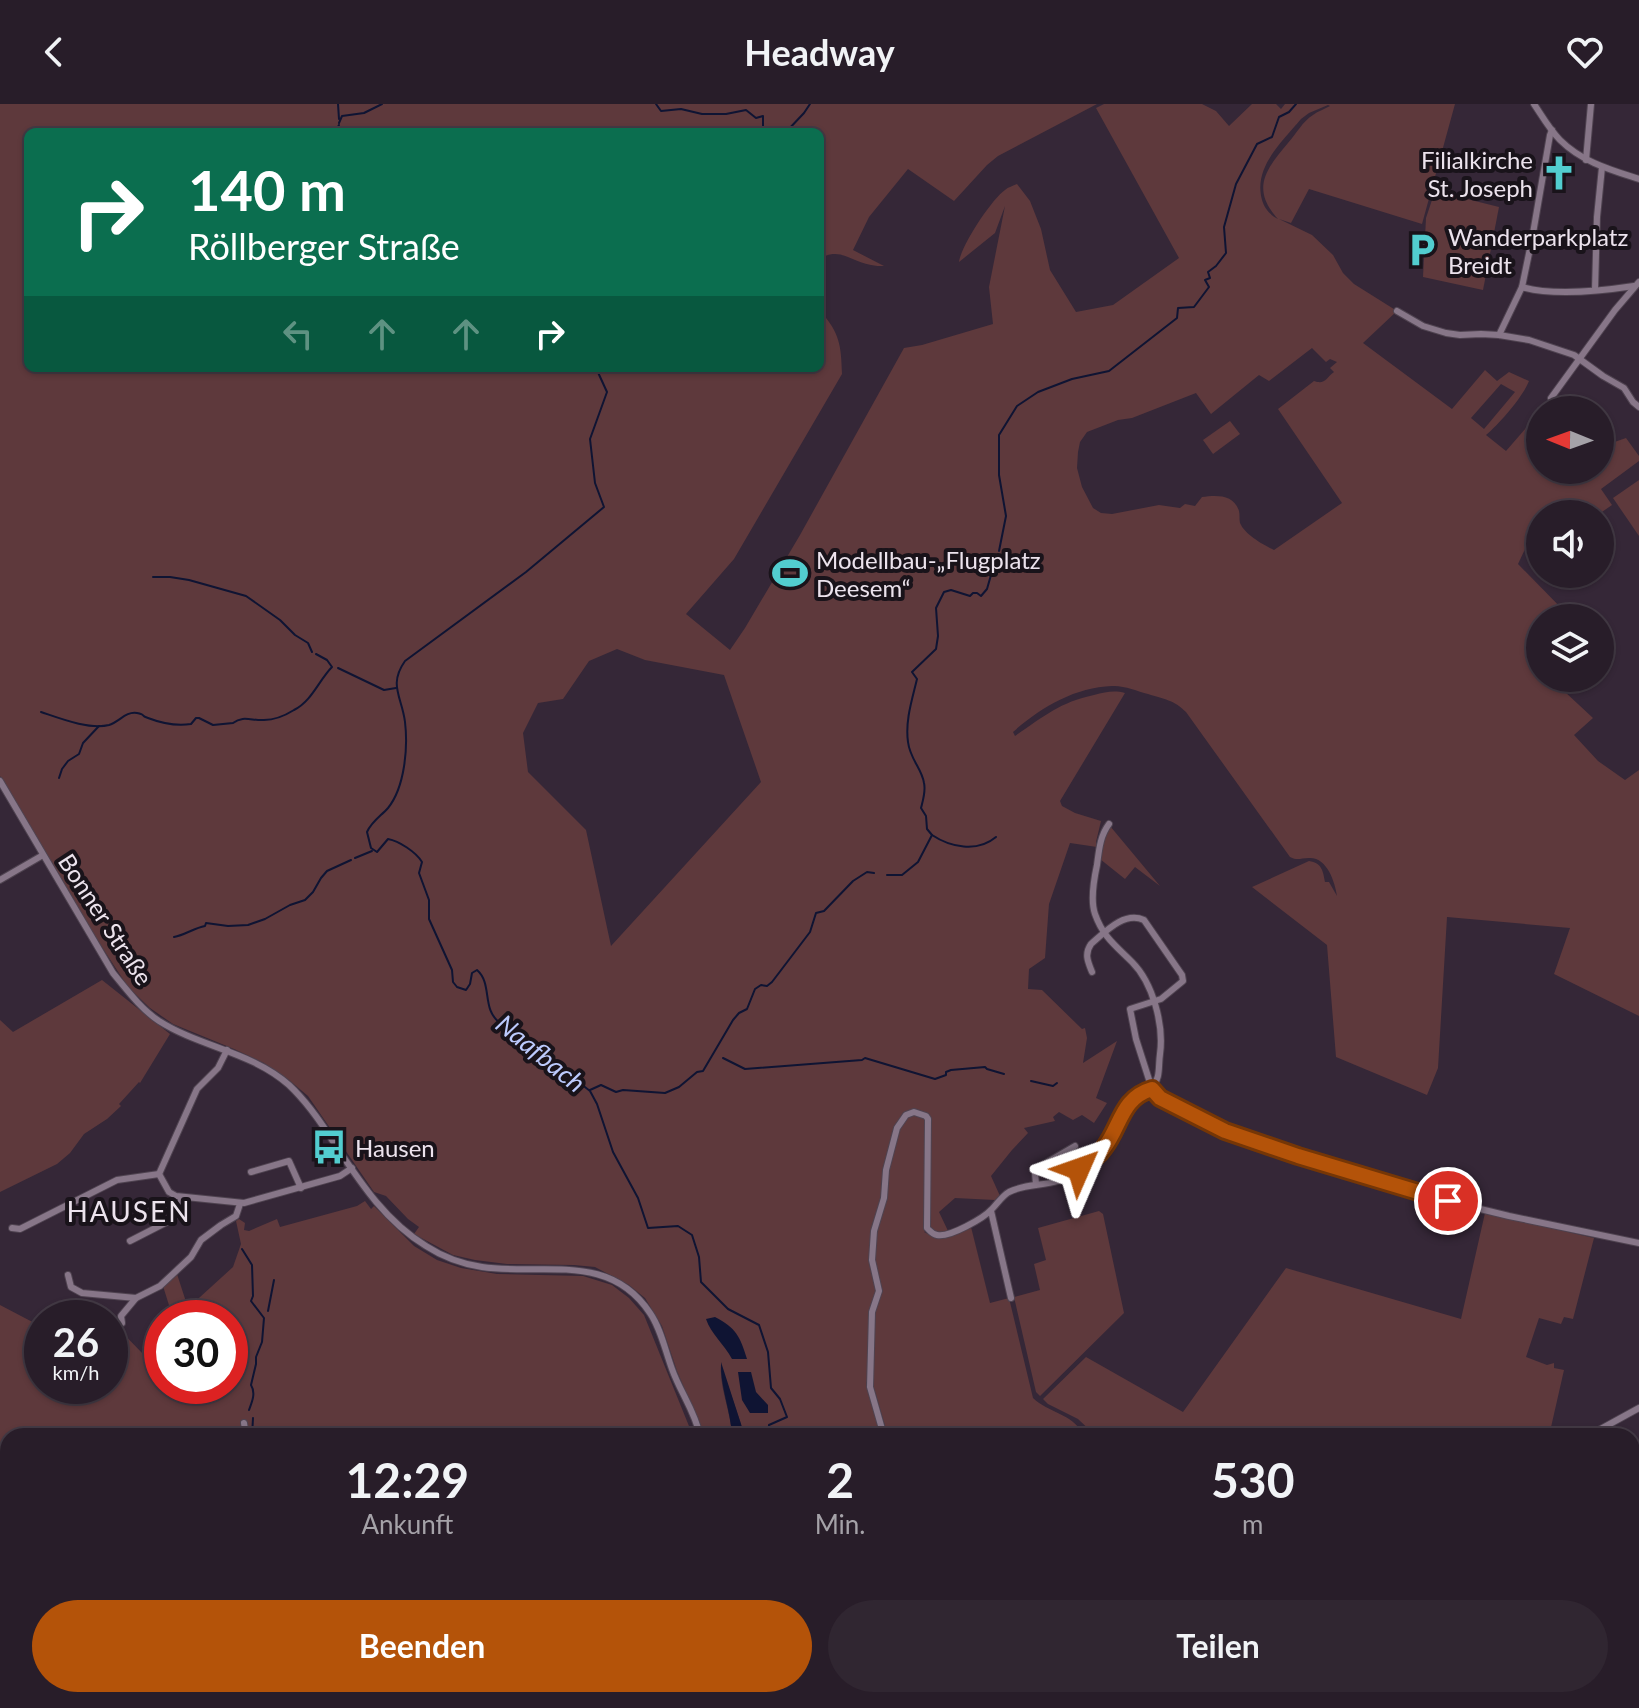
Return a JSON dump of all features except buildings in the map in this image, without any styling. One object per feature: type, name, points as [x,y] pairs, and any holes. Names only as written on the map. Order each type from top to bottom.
[{"type":"street","points":[[1534,104],[1562,142],[1586,160],[1639,179]]},
{"type":"street","points":[[1586,160],[1591,104]]},
{"type":"street","points":[[1499,335],[1522,287],[1552,130]]},
{"type":"street","points":[[1595,290],[1602,167]]},
{"type":"street","points":[[1522,287],[1546,292],[1611,290],[1637,284]]},
{"type":"street","points":[[1553,396],[1637,284]]},
{"type":"street","points":[[1397,311],[1423,326],[1446,333],[1499,335],[1529,340],[1581,359],[1624,388],[1639,407]]},
{"type":"street","name":"Bonner Straße","points":[[0,781],[113,973],[134,999],[158,1020],[271,1072],[298,1094],[369,1195],[394,1221],[424,1245],[454,1260],[484,1267],[579,1270],[607,1277],[626,1287],[650,1312],[658,1326],[673,1372],[690,1404],[698,1428]]},
{"type":"street","points":[[882,1428],[870,1387],[872,1312],[879,1291],[872,1260],[874,1231],[884,1198],[886,1170],[899,1123],[914,1112],[928,1119],[926,1217],[929,1230],[941,1236],[991,1211],[1010,1192],[1057,1181],[1091,1161],[1103,1150],[1125,1108],[1141,1092],[1152,1089],[1158,1080],[1161,1025],[1149,988],[1135,965],[1110,942],[1094,912],[1093,894],[1100,843],[1109,824]]},
{"type":"street","points":[[0,880],[43,855]]},
{"type":"street","points":[[1092,972],[1086,959],[1088,948],[1119,921],[1137,917],[1144,920],[1183,981],[1161,999],[1130,1009],[1152,1089],[1160,1098],[1225,1131],[1431,1197],[1639,1243]]},
{"type":"street","points":[[159,1174],[197,1089],[218,1068],[227,1050]]},
{"type":"street","points":[[1036,1184],[1037,1168],[1075,1146]]},
{"type":"street","points":[[286,1153],[301,1188]]},
{"type":"street","points":[[251,1172],[289,1161]]},
{"type":"street","points":[[159,1174],[169,1192],[176,1196],[240,1204],[340,1176],[352,1168]]},
{"type":"street","points":[[12,1228],[20,1229],[117,1180],[159,1174]]},
{"type":"street","points":[[130,1241],[171,1220],[182,1197]]},
{"type":"street","points":[[128,1308],[136,1298],[160,1286],[191,1257],[201,1240],[236,1216],[240,1204]]},
{"type":"street","points":[[991,1211],[1011,1298]]},
{"type":"street","points":[[68,1275],[71,1287],[82,1293],[136,1298]]},
{"type":"street","points":[[1603,1428],[1639,1408]]},
{"type":"street","points":[[244,1423],[245,1428]]},
{"type":"shaded area","points":[[0,104],[1097,104],[998,156],[954,201],[908,169],[869,217],[853,250],[884,266],[874,266],[841,255],[824,256],[824,128],[24,128],[24,372],[824,372],[824,316],[838,340],[842,374],[734,559],[686,614],[730,650],[800,535],[904,348],[993,324],[989,287],[1005,206],[995,233],[959,262],[978,224],[1005,190],[1017,184],[1030,201],[1041,229],[1050,270],[1076,312],[1113,305],[1179,258],[1096,108],[1104,104],[1202,104],[1216,111],[1229,126],[1252,104],[1276,104],[1281,109],[1285,104],[1455,104],[1422,224],[1309,189],[1291,223],[1279,219],[1312,235],[1333,255],[1343,273],[1354,284],[1397,311],[1363,343],[1452,409],[1485,370],[1497,381],[1509,372],[1529,381],[1510,410],[1486,435],[1506,451],[1526,428],[1526,484],[1608,484],[1601,489],[1609,500],[1526,500],[1526,547],[1518,564],[1526,572],[1526,588],[1542,588],[1557,604],[1526,604],[1526,692],[1565,692],[1593,718],[1574,735],[1598,761],[1625,780],[1639,770],[1639,1016],[1554,974],[1570,928],[1447,917],[1438,1068],[1427,1095],[1336,1057],[1327,945],[1252,887],[1309,861],[1319,866],[1325,882],[1329,882],[1337,896],[1325,866],[1315,859],[1290,857],[1186,712],[1168,700],[1130,688],[1098,687],[1059,700],[1035,715],[1013,732],[1015,736],[1071,702],[1106,692],[1125,693],[1060,801],[1062,806],[1075,813],[1101,821],[1097,847],[1070,843],[1049,904],[1045,958],[1029,969],[1028,989],[1042,990],[1082,1029],[1085,1028],[1087,1038],[1083,1063],[1117,1041],[1096,1098],[1107,1103],[1094,1123],[1082,1115],[1073,1120],[1059,1112],[1053,1117],[1055,1121],[1024,1128],[1028,1133],[991,1176],[1000,1196],[995,1200],[955,1198],[939,1212],[949,1233],[924,1232],[942,1237],[971,1227],[990,1303],[1009,1298],[1033,1398],[1073,1421],[1079,1428],[886,1428],[872,1381],[866,1382],[879,1428],[742,1428],[721,1365],[731,1428],[701,1428],[662,1326],[645,1298],[629,1285],[595,1267],[507,1264],[453,1255],[414,1234],[419,1227],[386,1196],[374,1192],[308,1096],[264,1063],[173,1024],[128,987],[0,776]],"holes":[[[1330,106],[1303,124],[1268,171],[1263,189],[1278,219],[1263,203],[1260,188],[1265,166],[1301,119]],[[1312,348],[1326,362],[1330,359],[1337,362],[1330,368],[1334,372],[1321,382],[1314,381],[1278,409],[1342,503],[1274,550],[1246,532],[1240,523],[1237,505],[1224,497],[1202,497],[1195,506],[1185,504],[1180,508],[1159,505],[1112,514],[1093,508],[1082,487],[1077,468],[1080,442],[1087,432],[1196,393],[1211,414],[1259,375],[1269,381]],[[1501,384],[1515,392],[1484,429],[1471,418]],[[617,649],[645,660],[724,675],[761,782],[611,946],[586,830],[528,772],[523,733],[538,703],[563,699],[589,661]]]},
{"type":"shaded area","points":[[1435,191],[1499,207],[1483,290],[1423,277],[1426,218]]},
{"type":"shaded area","points":[[1230,421],[1240,434],[1213,454],[1203,440]]},
{"type":"shaded area","points":[[1626,438],[1639,456],[1639,461],[1614,479],[1614,442]]},
{"type":"shaded area","points":[[1639,480],[1639,536],[1613,498]]},
{"type":"shaded area","points":[[1110,826],[1160,886],[1135,867],[1125,879],[1100,859]]},
{"type":"shaded area","points":[[102,980],[170,1034],[140,1083],[119,1104],[121,1106],[84,1134],[57,1164],[0,1192],[0,1020],[13,1032]]},
{"type":"shaded area","points":[[365,1201],[371,1209],[374,1206],[414,1246],[437,1260],[497,1274],[583,1276],[612,1285],[644,1315],[690,1428],[0,1428],[0,1305],[24,1318],[24,1404],[128,1404],[128,1338],[144,1353],[144,1404],[248,1404],[248,1300],[197,1300],[233,1267],[241,1244],[236,1221],[239,1219],[245,1223],[244,1230],[249,1231],[277,1219],[280,1227],[357,1206]]},
{"type":"shaded area","points":[[1099,1211],[1103,1214],[1124,1313],[1040,1396],[1036,1392],[1014,1297],[1040,1290],[1034,1264],[1046,1260],[1038,1228]]},
{"type":"shaded area","points":[[1485,1213],[1594,1238],[1573,1319],[1564,1317],[1561,1324],[1539,1318],[1526,1357],[1547,1365],[1554,1363],[1554,1368],[1564,1370],[1551,1428],[1088,1428],[1043,1399],[1086,1357],[1183,1412],[1286,1268],[1461,1319]]},
{"type":"shaded area","points":[[177,1274],[185,1300],[167,1300],[163,1286]]},
{"type":"water","points":[[715,1317],[736,1334],[747,1359],[732,1359],[706,1319]]},
{"type":"water","points":[[721,1362],[742,1428],[731,1428]]},
{"type":"water","points":[[738,1372],[751,1372],[756,1392],[768,1405],[768,1413],[750,1413],[742,1400]]},
{"type":"waterway","name":"Naafbach","points":[[338,104],[339,119]]},
{"type":"waterway","points":[[339,123],[342,116],[364,113],[382,104]]},
{"type":"waterway","points":[[656,104],[661,111],[681,109],[702,114],[746,110],[756,118],[763,116],[763,128]]},
{"type":"waterway","points":[[790,128],[810,104]]},
{"type":"waterway","points":[[999,551],[1006,516],[999,475],[999,435],[1017,406],[1038,392],[1072,379],[1109,371],[1177,318],[1178,308],[1194,307],[1209,287],[1205,280],[1210,278],[1208,272],[1226,253],[1224,227],[1236,184],[1257,144],[1272,137],[1279,117],[1296,104]]},
{"type":"waterway","name":"Naafbach","points":[[598,372],[607,392],[590,439],[595,483],[604,507],[526,572],[405,661],[397,677],[406,732],[402,778],[394,799],[367,832],[371,848],[377,852],[388,839],[416,854],[422,862],[419,873],[429,900],[429,919],[457,987],[466,990],[472,973],[477,970],[485,982],[494,1017],[502,1024],[519,1029],[525,1040],[590,1091],[613,1152],[638,1198],[648,1228],[678,1226],[692,1235],[699,1257],[701,1282],[728,1309],[759,1325],[768,1352],[771,1388],[780,1399],[787,1417],[769,1425],[769,1428]]},
{"type":"waterway","points":[[887,875],[902,875],[918,862],[932,835],[921,808],[925,789],[923,778],[911,754],[907,734],[917,679],[912,672],[936,649],[936,608],[944,592],[951,590],[981,596],[987,589],[993,568]]},
{"type":"waterway","points":[[153,577],[189,580],[246,596],[308,643],[312,652]]},
{"type":"waterway","points":[[41,712],[92,726],[109,725],[133,713],[181,725],[191,724],[196,718],[213,725],[244,719],[272,719],[300,706],[332,667],[316,654]]},
{"type":"waterway","points":[[338,668],[384,690],[396,688]]},
{"type":"waterway","points":[[59,778],[68,761],[79,754],[83,743],[99,726]]},
{"type":"waterway","points":[[932,835],[947,843],[972,847],[996,837]]},
{"type":"waterway","points":[[355,858],[372,851]]},
{"type":"waterway","points":[[174,937],[206,923],[248,925],[265,919],[305,900],[327,871],[351,860]]},
{"type":"waterway","points":[[590,1090],[601,1085],[616,1092],[665,1093],[703,1071],[733,1020],[747,1009],[755,989],[772,982],[810,932],[816,913],[824,911],[853,881],[867,872],[874,873]]},
{"type":"waterway","points":[[723,1058],[745,1069],[865,1058],[935,1079],[951,1070],[985,1067],[1004,1074]]},
{"type":"waterway","points":[[1031,1081],[1053,1086],[1057,1083]]},
{"type":"waterway","points":[[242,1249],[252,1265],[251,1301],[264,1318],[249,1410]]},
{"type":"waterway","points":[[268,1311],[274,1280]]},
{"type":"waterway","points":[[252,1428],[253,1418]]},
{"type":"place","name":"Filialkirche St. Joseph","points":[[1559,173]]},
{"type":"place","name":"Wanderparkplatz Breidt","points":[[1422,250]]},
{"type":"place","name":"Modellbau-„Flugplatz Deesem“","points":[[790,573]]},
{"type":"place","name":"Hausen","points":[[329,1147]]},
{"type":"district","name":"HAUSEN","points":[[129,1211]]},
{"type":"route","points":[[1079,1169],[1103,1150],[1133,1099],[1141,1092],[1152,1089],[1160,1098],[1225,1131],[1448,1201]]}]
